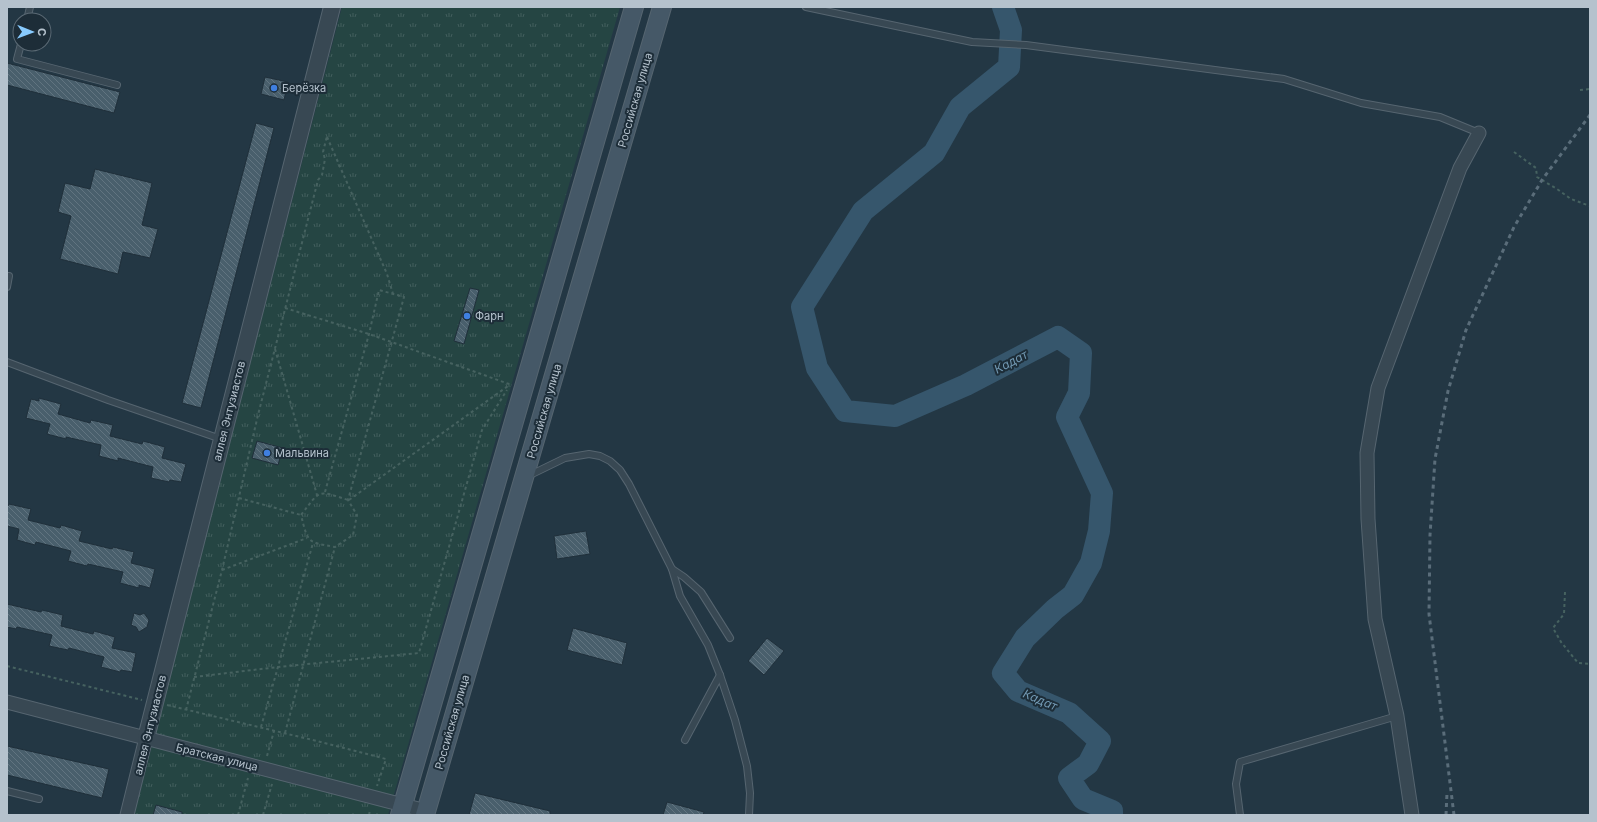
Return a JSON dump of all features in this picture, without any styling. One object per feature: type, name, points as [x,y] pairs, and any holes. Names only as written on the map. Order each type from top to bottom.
[{"type":"main road","points":[[402,810],[634,7]]},
{"type":"main road","name":"Российская улица","points":[[426,813],[662,7]]},
{"type":"street","name":"аллея Энтузиастов","points":[[127,815],[332,7]]},
{"type":"street","points":[[1412,815],[1397,716],[1375,619],[1368,519],[1367,453],[1378,388],[1460,168],[1479,133]]},
{"type":"street","name":"Братская улица","points":[[7,702],[264,769],[402,810],[426,813]]},
{"type":"lane","points":[[806,7],[972,42],[1026,46],[1284,79],[1360,103],[1440,117],[1479,133]]},
{"type":"lane","points":[[19,52],[17,59],[117,85]]},
{"type":"lane","points":[[7,276],[9,276],[7,287]]},
{"type":"lane","points":[[7,362],[108,400],[222,440]]},
{"type":"lane","points":[[524,478],[565,458],[577,455],[589,454],[600,456],[610,461],[620,470],[629,484],[672,569],[680,596],[708,645],[720,675],[736,720],[747,766],[750,793],[749,815]]},
{"type":"lane","points":[[672,569],[701,592],[730,638]]},
{"type":"lane","points":[[685,740],[720,675]]},
{"type":"lane","points":[[1240,815],[1236,784],[1240,762],[1397,716]]},
{"type":"lane","points":[[7,791],[39,799]]},
{"type":"path","points":[[1580,90],[1590,89]]},
{"type":"path","points":[[186,710],[222,570],[285,308],[318,180],[322,175],[325,159],[323,152],[327,136],[387,274],[393,294]]},
{"type":"path","points":[[1514,152],[1536,168],[1537,177],[1571,199],[1590,206]]},
{"type":"path","points":[[324,492],[369,334],[379,290],[404,297],[348,500]]},
{"type":"path","points":[[285,308],[369,334],[510,384]]},
{"type":"path","points":[[275,348],[317,495]]},
{"type":"path","points":[[348,500],[510,384]]},
{"type":"path","points":[[194,677],[419,653],[482,430],[510,384]]},
{"type":"path","points":[[285,733],[335,547],[353,535],[357,515],[348,500],[324,492],[317,495],[301,515]]},
{"type":"path","points":[[239,498],[301,515]]},
{"type":"path","points":[[301,515],[307,538],[313,543],[335,547]]},
{"type":"path","points":[[222,570],[307,538]]},
{"type":"path","points":[[261,727],[313,543]]},
{"type":"path","points":[[1565,592],[1564,614],[1553,628],[1561,642],[1578,663],[1590,664]]},
{"type":"path","points":[[7,666],[261,727],[386,759]]},
{"type":"path","points":[[263,815],[272,782],[261,779],[274,731]]},
{"type":"path","points":[[238,815],[249,775]]},
{"type":"green space","points":[[342,7],[620,7],[388,815],[134,815]]},
{"type":"building","points":[[7,63],[120,92],[114,113],[7,85]]},
{"type":"building","name":"Берёзка","points":[[265,77],[288,82],[284,100],[261,94]]},
{"type":"building","points":[[256,123],[274,128],[201,408],[182,403]]},
{"type":"building","points":[[95,169],[152,183],[142,225],[158,229],[150,258],[123,252],[118,274],[60,259],[71,216],[58,212],[65,183],[90,189]]},
{"type":"building","name":"Фарн","points":[[470,288],[479,290],[464,344],[454,341]]},
{"type":"building","points":[[39,398],[61,404],[58,414],[90,423],[91,420],[113,425],[110,436],[142,444],[143,441],[165,447],[162,458],[186,464],[181,482],[170,480],[169,482],[151,478],[153,467],[118,458],[118,461],[99,456],[101,445],[47,434],[50,424],[26,418],[31,399],[39,401]]},
{"type":"building","name":"Мальвина","points":[[257,441],[283,448],[278,465],[252,458]]},
{"type":"building","points":[[9,504],[31,509],[28,520],[60,528],[61,525],[82,531],[79,541],[112,549],[113,547],[134,552],[131,563],[155,569],[150,588],[139,585],[139,588],[120,583],[123,572],[68,561],[71,551],[36,542],[35,545],[17,540],[19,529],[7,526],[7,506]]},
{"type":"building","points":[[586,531],[590,554],[557,559],[554,536]]},
{"type":"building","points":[[7,604],[41,612],[42,610],[63,615],[61,626],[93,634],[94,631],[115,637],[112,648],[136,653],[132,672],[121,670],[120,672],[101,667],[104,657],[69,648],[68,650],[49,646],[52,635],[17,627],[16,629],[7,627]]},
{"type":"building","points":[[134,613],[140,615],[144,613],[149,620],[147,627],[139,632],[136,627],[131,625]]},
{"type":"building","points":[[573,628],[627,643],[622,665],[567,650]]},
{"type":"building","points":[[767,638],[784,651],[764,675],[748,661]]},
{"type":"building","points":[[7,746],[109,769],[102,798],[7,775]]},
{"type":"building","points":[[475,793],[550,811],[550,815],[469,815]]},
{"type":"building","points":[[667,802],[704,812],[703,815],[663,815]]},
{"type":"building","points":[[156,805],[182,812],[182,815],[153,815]]},
{"type":"waterway","name":"Кадат","points":[[1003,7],[1011,30],[1009,67],[960,107],[934,153],[863,211],[802,307],[817,368],[845,411],[895,416],[966,385],[1058,337],[1081,353],[1079,393],[1067,417],[1102,493],[1099,531],[1091,563],[1073,595],[1055,609],[1025,638],[1003,673],[1018,691],[1069,713],[1100,741],[1088,764],[1069,778],[1083,799],[1112,811],[1112,815]]},
{"type":"railway","points":[[1454,815],[1429,614],[1430,535],[1435,459],[1448,391],[1466,330],[1514,227],[1542,180],[1590,115]]},
{"type":"railway","points":[[1446,815],[1447,793]]},
{"type":"place","name":"Берёзка","points":[[274,88]]},
{"type":"place","name":"Фарн","points":[[467,316]]},
{"type":"place","name":"Мальвина","points":[[267,453]]}]
